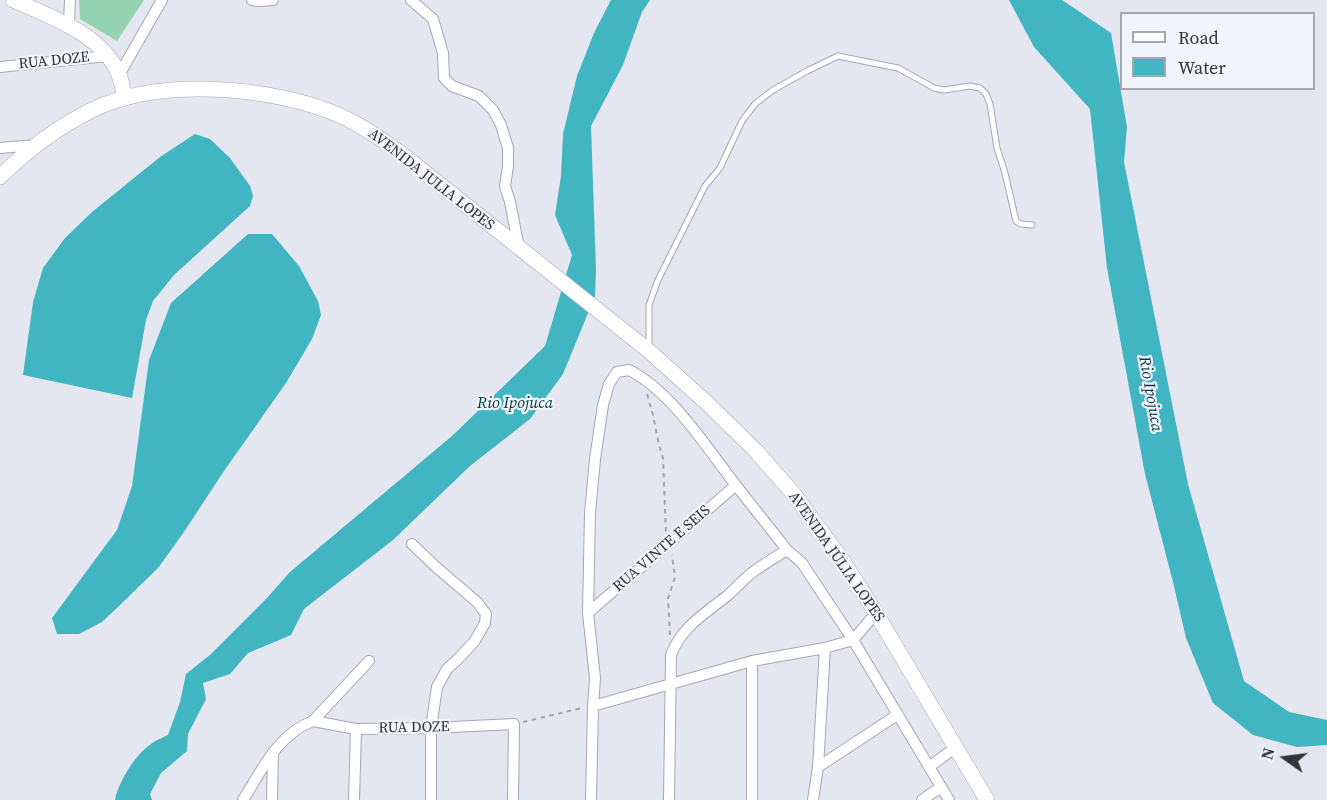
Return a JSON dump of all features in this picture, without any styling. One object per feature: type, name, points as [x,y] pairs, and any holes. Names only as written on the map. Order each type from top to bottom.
[{"type":"main road","name":"RUA DOZE","points":[[14,0],[69,24],[108,56],[119,75],[125,98]]},
{"type":"main road","name":"AVENIDA JULIA LOPES","points":[[0,177],[37,144],[62,127],[93,109],[125,98],[164,91],[236,90],[272,95],[308,104],[360,126],[403,154],[646,349]]},
{"type":"main road","name":"AVENIDA JÚLIA LOPES","points":[[646,349],[755,450],[793,493],[840,557],[876,613],[987,800]]},
{"type":"street","points":[[69,24],[70,0]]},
{"type":"street","points":[[119,75],[162,0]]},
{"type":"street","points":[[252,0],[273,0]]},
{"type":"street","points":[[411,0],[434,19],[443,53],[444,78],[452,86],[479,96],[493,110],[501,125],[508,148],[505,186],[523,251]]},
{"type":"street","name":"RUA DOZE","points":[[0,67],[108,56]]},
{"type":"street","points":[[0,148],[37,144]]},
{"type":"street","points":[[591,800],[595,678],[588,613],[590,513],[603,405],[609,384],[617,372],[629,370],[645,380],[671,404],[787,550],[802,563],[853,640],[949,800]]},
{"type":"street","name":"RUA VINTE E SEIS","points":[[588,613],[736,485]]},
{"type":"street","points":[[412,544],[477,602],[486,614],[485,623],[474,642],[447,669],[435,693],[431,728],[431,800]]},
{"type":"street","points":[[669,800],[671,655],[675,644],[697,619],[750,575],[787,550]]},
{"type":"street","points":[[593,706],[752,661],[825,648],[853,640],[876,613]]},
{"type":"street","points":[[813,800],[818,767],[825,648]]},
{"type":"street","points":[[243,800],[273,752],[301,726],[313,722],[369,661]]},
{"type":"street","points":[[752,661],[752,800]]},
{"type":"street","points":[[818,767],[897,715]]},
{"type":"street","name":"RUA DOZE","points":[[313,722],[356,729],[514,724]]},
{"type":"street","points":[[513,800],[514,724]]},
{"type":"street","points":[[354,800],[356,729]]},
{"type":"street","points":[[929,767],[956,747]]},
{"type":"street","points":[[272,800],[273,752]]},
{"type":"street","points":[[922,800],[941,787]]},
{"type":"lane","points":[[646,349],[649,305],[658,280],[705,186],[720,168],[742,121],[755,104],[772,90],[838,56],[898,68],[934,88],[944,90],[970,86],[980,88],[986,94],[990,104],[997,148],[1016,221],[1032,225]]},
{"type":"path","points":[[645,380],[647,397],[663,458],[667,544],[670,547],[675,577],[668,598],[671,655]]},
{"type":"path","points":[[514,724],[593,706]]},
{"type":"green space","points":[[79,0],[144,0],[117,41],[80,19]]},
{"type":"water","name":"Rio Ipojuca","points":[[611,0],[650,0],[642,12],[623,65],[591,126],[595,296],[563,374],[530,419],[470,466],[393,540],[304,609],[291,635],[248,653],[230,674],[203,683],[206,699],[188,734],[187,751],[161,773],[150,794],[152,800],[115,800],[124,777],[139,755],[153,743],[168,735],[180,702],[186,674],[210,655],[290,572],[452,436],[545,346],[572,255],[555,215],[561,176],[563,134],[577,76],[594,33]]},
{"type":"water","name":"Rio Ipojuca","points":[[1009,0],[1062,0],[1111,33],[1127,127],[1124,162],[1188,484],[1244,681],[1289,712],[1327,720],[1327,745],[1297,747],[1253,735],[1213,703],[1186,638],[1145,474],[1107,268],[1090,109],[1034,47]]},
{"type":"water","points":[[195,134],[210,139],[230,158],[250,186],[253,196],[250,206],[174,275],[153,301],[146,320],[132,398],[23,375],[33,302],[43,268],[65,238],[92,212],[160,157]]},
{"type":"water","points":[[248,234],[272,234],[299,266],[318,301],[321,315],[312,339],[286,383],[158,568],[102,622],[79,634],[57,634],[52,618],[117,530],[132,486],[149,360],[171,303]]}]
